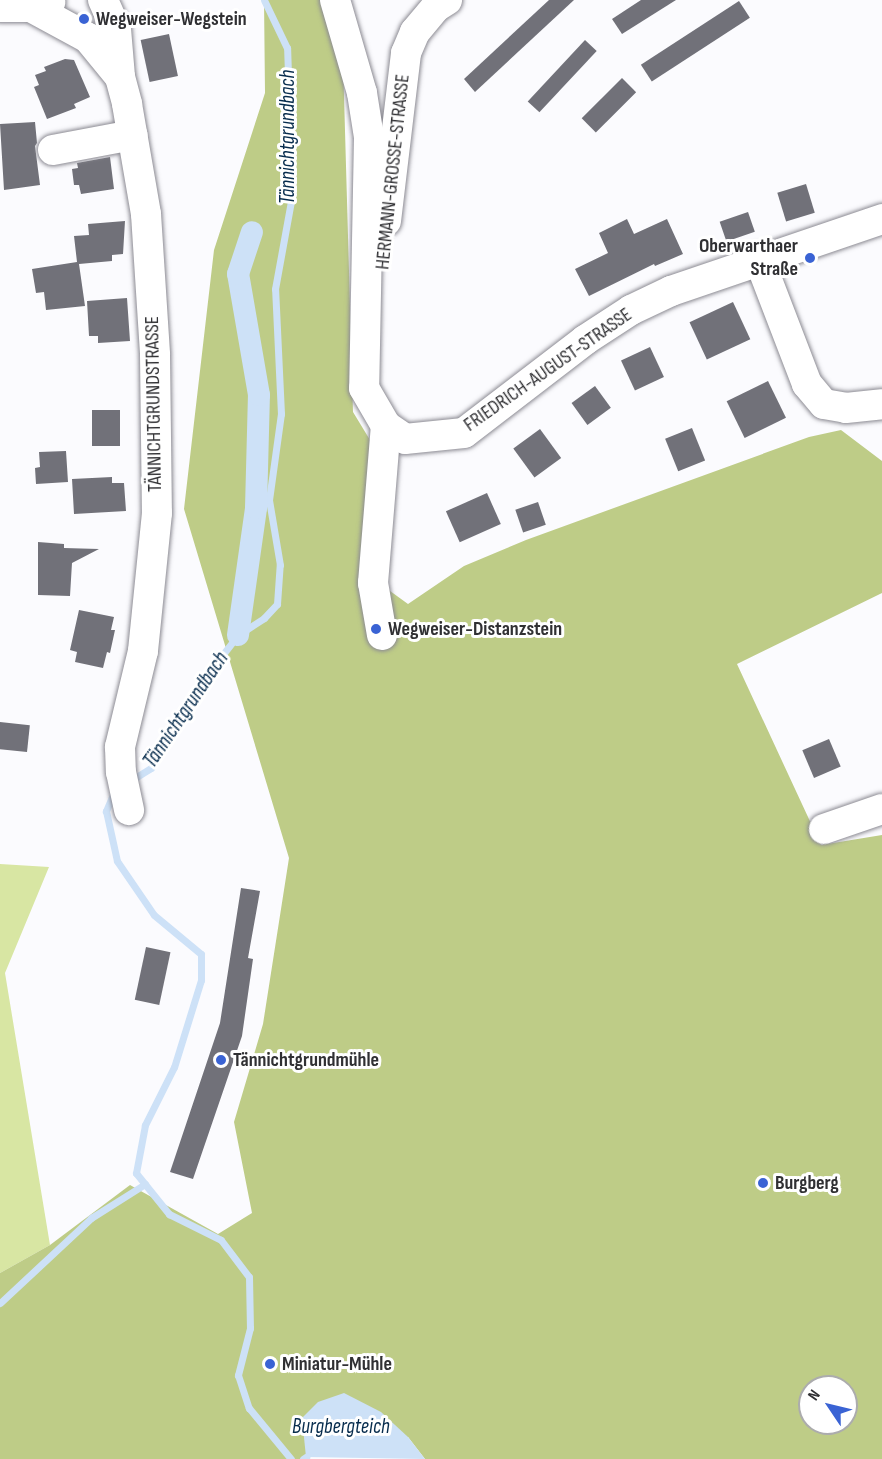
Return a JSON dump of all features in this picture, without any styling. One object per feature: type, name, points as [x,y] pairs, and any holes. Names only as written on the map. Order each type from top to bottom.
[{"type":"street","name":"TÄNNICHTGRUNDSTRASSE","points":[[103,0],[116,29],[120,77],[133,135],[146,214],[154,355],[157,513],[143,651],[120,747],[121,772],[129,810]]},
{"type":"street","points":[[335,0],[362,93],[369,137],[370,198],[363,355],[364,388],[386,426],[374,583],[382,635]]},
{"type":"street","name":"HERMANN-GROSSE-STRASSE","points":[[363,355],[381,316],[387,219],[406,53],[415,32],[436,7],[447,0]]},
{"type":"street","points":[[0,7],[44,4],[88,38],[120,77]]},
{"type":"street","points":[[53,150],[133,135]]},
{"type":"street","name":"FRIEDRICH-AUGUST-STRASSE","points":[[386,426],[405,439],[464,433],[585,340],[631,310],[671,291],[759,259],[882,219]]},
{"type":"street","points":[[759,259],[807,384],[824,404],[846,408],[882,404]]},
{"type":"street","points":[[824,829],[882,809]]},
{"type":"green space","points":[[264,0],[325,0],[343,60],[353,412],[370,440],[379,583],[408,604],[464,566],[526,540],[809,437],[841,430],[882,461],[882,593],[737,664],[821,845],[882,835],[882,1459],[425,1459],[408,1437],[306,1457],[309,1459],[0,1459],[0,1273],[50,1245],[130,1185],[218,1234],[252,1213],[234,1122],[263,1024],[289,858],[184,509],[214,250],[265,93]]},
{"type":"green space","points":[[0,864],[49,867],[5,973],[50,1245],[0,1273]]},
{"type":"water","name":"Burgbergteich","points":[[344,1393],[381,1412],[408,1437],[425,1459],[306,1457],[302,1418],[318,1402]]},
{"type":"building","points":[[549,0],[574,0],[475,92],[464,79]]},
{"type":"building","points":[[641,0],[676,0],[622,34],[612,19]]},
{"type":"building","points":[[739,1],[750,18],[652,81],[641,65]]},
{"type":"building","points":[[169,34],[178,76],[150,82],[141,40]]},
{"type":"building","points":[[585,40],[597,51],[539,112],[528,101]]},
{"type":"building","points":[[65,59],[74,60],[90,97],[74,104],[76,108],[47,119],[34,87],[39,85],[35,75],[46,71],[44,67]]},
{"type":"building","points":[[622,78],[636,92],[596,132],[582,118]]},
{"type":"building","points":[[35,122],[37,143],[35,146],[40,185],[4,190],[0,124]]},
{"type":"building","points":[[110,157],[114,189],[81,194],[79,185],[74,185],[72,169],[78,168],[77,163]]},
{"type":"building","points":[[806,184],[815,213],[786,221],[777,193]]},
{"type":"building","points":[[748,212],[755,232],[726,242],[720,222]]},
{"type":"building","points":[[627,219],[634,234],[667,219],[683,254],[655,266],[654,264],[589,296],[575,269],[608,253],[599,233]]},
{"type":"building","points":[[125,221],[123,254],[112,255],[112,261],[79,264],[85,306],[46,310],[44,292],[36,293],[32,269],[77,262],[74,236],[89,235],[88,224]]},
{"type":"building","points":[[127,298],[130,341],[98,343],[98,336],[89,336],[87,301]]},
{"type":"building","points":[[733,302],[750,339],[707,359],[689,322]]},
{"type":"building","points":[[650,347],[664,377],[635,390],[621,361]]},
{"type":"building","points":[[768,381],[786,418],[745,438],[727,401]]},
{"type":"building","points":[[595,386],[611,408],[587,425],[572,403]]},
{"type":"building","points":[[92,410],[120,410],[120,446],[92,446]]},
{"type":"building","points":[[692,428],[705,460],[678,471],[665,439]]},
{"type":"building","points":[[540,429],[561,458],[534,478],[513,448]]},
{"type":"building","points":[[66,451],[68,482],[36,484],[35,468],[40,467],[39,452]]},
{"type":"building","points":[[112,477],[112,483],[124,483],[126,511],[74,514],[72,479]]},
{"type":"building","points":[[487,493],[501,524],[460,542],[446,511]]},
{"type":"building","points":[[538,502],[546,525],[523,533],[515,510]]},
{"type":"building","points":[[38,542],[64,544],[64,548],[99,549],[72,563],[70,596],[38,595]]},
{"type":"building","points":[[79,610],[114,617],[111,630],[115,630],[110,653],[107,652],[103,668],[75,662],[77,652],[70,650]]},
{"type":"building","points":[[0,722],[30,725],[27,752],[0,749]]},
{"type":"building","points":[[829,739],[841,767],[814,778],[802,750]]},
{"type":"building","points":[[241,888],[260,891],[248,958],[253,959],[242,1036],[193,1179],[170,1172],[220,1023]]},
{"type":"building","points":[[146,947],[170,952],[159,1005],[135,1000]]},
{"type":"waterway","name":"Tännichtgrundbach","points":[[130,781],[151,768],[185,703],[238,635],[264,618],[277,604],[280,565],[269,500],[281,414],[275,289],[292,195],[287,48],[264,0]]},
{"type":"waterway","points":[[238,635],[256,508],[259,395],[238,274],[252,232]]},
{"type":"waterway","name":"Tännichtgrundbach","points":[[114,792],[106,811],[117,861],[154,915],[201,954],[201,980],[174,1067],[145,1125],[136,1173],[169,1214],[221,1240],[249,1277],[250,1328],[238,1375],[249,1408],[291,1459]]},
{"type":"waterway","points":[[0,1303],[91,1218],[145,1184]]},
{"type":"place","name":"Wegweiser-Wegstein","points":[[84,19]]},
{"type":"place","name":"Oberwarthaer Straße","points":[[810,258]]},
{"type":"place","name":"Wegweiser-Distanzstein","points":[[376,629]]},
{"type":"place","name":"Tännichtgrundmühle","points":[[221,1060]]},
{"type":"place","name":"Burgberg","points":[[763,1183]]},
{"type":"place","name":"Miniatur-Mühle","points":[[270,1364]]}]
